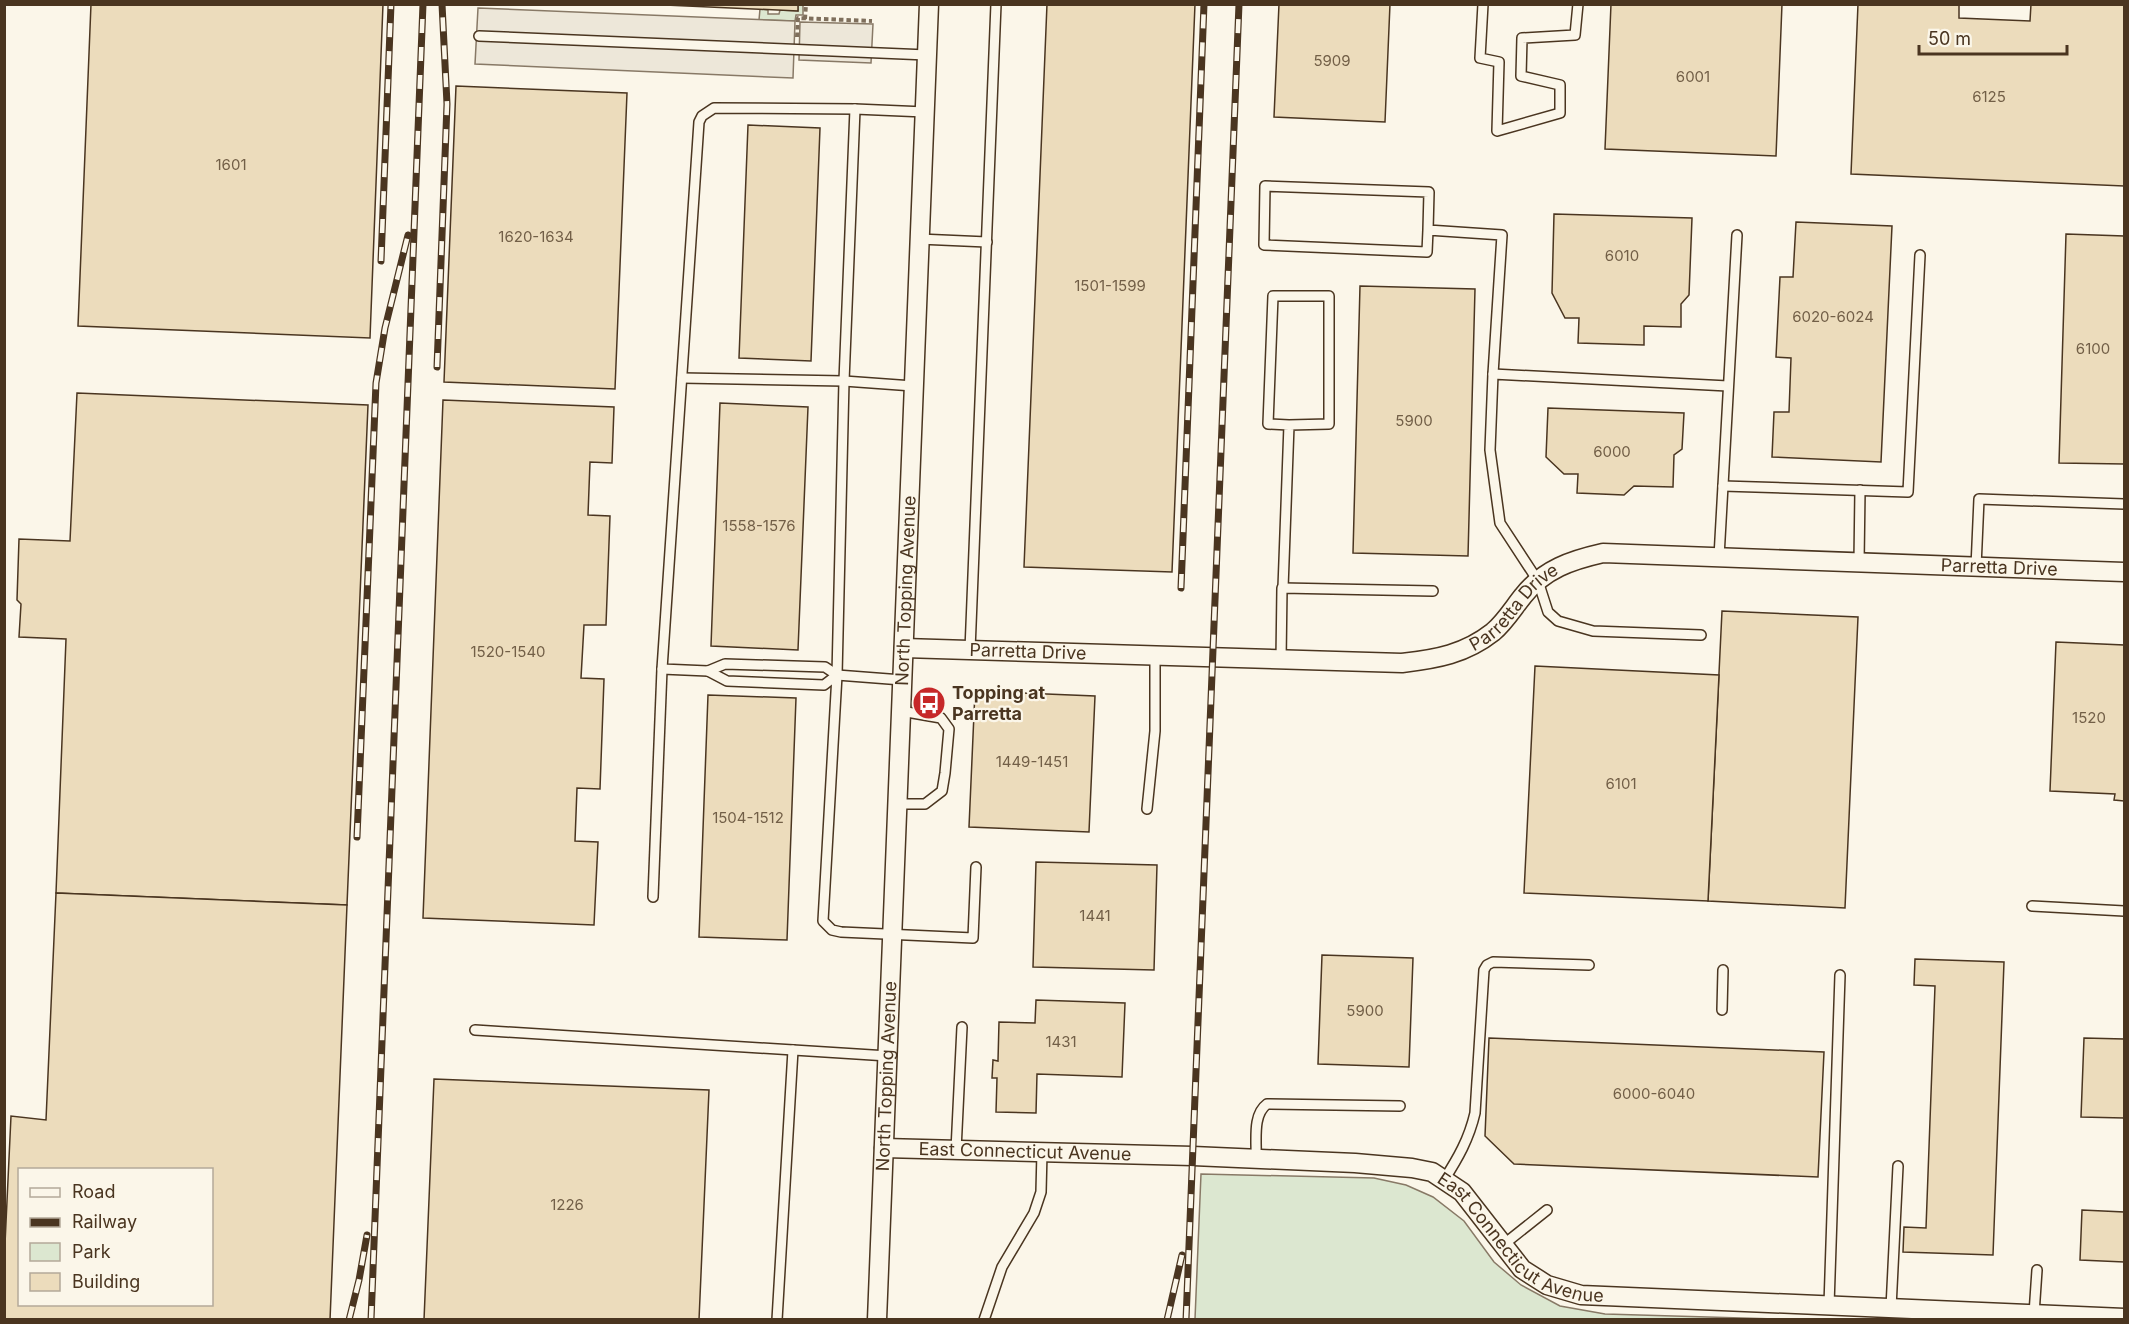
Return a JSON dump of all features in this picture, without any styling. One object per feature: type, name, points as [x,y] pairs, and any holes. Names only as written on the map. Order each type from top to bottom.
[{"type":"street","name":"North Topping Avenue","points":[[877,1320],[929,4]]},
{"type":"street","name":"Parretta Drive","points":[[904,648],[1402,663],[1442,658],[1470,647],[1495,631],[1528,589],[1552,570],[1574,559],[1603,553],[2124,572]]},
{"type":"street","name":"East Connecticut Avenue","points":[[884,1148],[1256,1159],[1412,1168],[1432,1172],[1462,1192],[1522,1269],[1547,1285],[1581,1294],[1829,1305],[1902,1312],[2124,1318]]},
{"type":"lane","points":[[970,650],[996,4]]},
{"type":"lane","points":[[1483,4],[1480,58],[1499,62],[1497,131],[1560,113],[1560,85],[1521,76],[1522,38],[1575,35],[1578,4]]},
{"type":"lane","points":[[479,36],[927,55]]},
{"type":"lane","points":[[653,897],[662,669],[699,122],[702,116],[714,108],[925,112]]},
{"type":"lane","points":[[855,109],[844,381],[837,675],[823,921],[832,930],[841,932],[973,938],[976,867]]},
{"type":"lane","points":[[1265,186],[1429,192],[1428,230],[1427,252],[1264,245],[1265,186]]},
{"type":"lane","points":[[1428,230],[1502,235],[1490,450],[1500,523],[1538,581],[1548,612],[1558,621],[1593,631],[1701,635]]},
{"type":"lane","points":[[1719,557],[1737,235]]},
{"type":"lane","points":[[919,239],[987,242]]},
{"type":"lane","points":[[1723,486],[1908,492],[1920,255]]},
{"type":"lane","points":[[1273,296],[1329,296],[1329,424],[1289,425],[1268,424],[1273,296]]},
{"type":"lane","points":[[1493,374],[1728,386]]},
{"type":"lane","points":[[682,378],[844,381],[913,386]]},
{"type":"lane","points":[[1281,660],[1289,425]]},
{"type":"lane","points":[[1859,562],[1860,490]]},
{"type":"lane","points":[[1976,567],[1979,499],[2124,504]]},
{"type":"lane","points":[[1283,588],[1433,591]]},
{"type":"lane","points":[[1147,809],[1155,731],[1155,657]]},
{"type":"lane","points":[[662,669],[708,671],[725,664],[825,667],[837,675],[902,680]]},
{"type":"lane","points":[[708,671],[727,681],[824,685],[837,675]]},
{"type":"lane","points":[[898,804],[925,804],[942,791],[949,729],[940,718],[901,711]]},
{"type":"lane","points":[[2032,906],[2124,911]]},
{"type":"lane","points":[[1444,1180],[1470,1133],[1474,1113],[1484,970],[1487,965],[1493,962],[1589,965]]},
{"type":"lane","points":[[1722,1010],[1723,970]]},
{"type":"lane","points":[[1829,1305],[1840,975]]},
{"type":"lane","points":[[956,1150],[962,1027]]},
{"type":"lane","points":[[475,1030],[888,1056]]},
{"type":"lane","points":[[777,1320],[793,1050]]},
{"type":"lane","points":[[1256,1159],[1258,1116],[1260,1109],[1267,1104],[1400,1106]]},
{"type":"lane","points":[[984,1320],[1002,1267],[1034,1213],[1041,1192],[1042,1152]]},
{"type":"lane","points":[[1898,1166],[1902,1312]]},
{"type":"lane","points":[[1503,1245],[1547,1209]]},
{"type":"lane","points":[[2034,1314],[2037,1270]]},
{"type":"path","points":[[805,19],[806,4]]},
{"type":"path","points":[[797,50],[798,18],[872,21]]},
{"type":"green space","points":[[798,5],[803,5],[803,15],[796,15],[795,21],[759,20],[760,9],[768,10],[768,14],[779,14],[780,10],[798,11]]},
{"type":"green space","points":[[1201,1174],[1374,1178],[1406,1185],[1433,1197],[1464,1221],[1494,1262],[1521,1285],[1560,1306],[1605,1314],[1776,1319],[1195,1319]]},
{"type":"shaded area","points":[[478,8],[795,21],[793,78],[475,64]]},
{"type":"shaded area","points":[[800,22],[873,24],[871,63],[799,60]]},
{"type":"building","points":[[91,4],[383,4],[370,338],[78,326]]},
{"type":"building","points":[[643,4],[798,4],[798,11]]},
{"type":"building","points":[[1047,4],[1195,4],[1172,572],[1024,567]]},
{"type":"building","points":[[1279,4],[1390,4],[1385,122],[1274,117]]},
{"type":"building","points":[[1611,4],[1782,4],[1776,156],[1605,149]]},
{"type":"building","points":[[1858,4],[1959,4],[1959,18],[2030,21],[2031,4],[2124,4],[2124,186],[1851,174]]},
{"type":"building","points":[[456,86],[627,93],[615,389],[444,382]]},
{"type":"building","points":[[748,125],[820,128],[811,361],[739,358]]},
{"type":"building","points":[[1554,214],[1692,218],[1689,295],[1681,304],[1681,327],[1644,326],[1644,345],[1578,343],[1579,318],[1565,318],[1552,293]]},
{"type":"building","points":[[1796,222],[1892,226],[1881,462],[1772,457],[1774,412],[1789,412],[1791,358],[1776,357],[1780,277],[1793,277]]},
{"type":"building","points":[[2066,234],[2124,236],[2124,464],[2059,463]]},
{"type":"building","points":[[1360,286],[1475,289],[1468,556],[1353,553]]},
{"type":"building","points":[[77,393],[368,405],[347,905],[56,893],[66,639],[19,637],[21,604],[17,600],[19,539],[70,541]]},
{"type":"building","points":[[443,400],[614,407],[612,463],[590,462],[588,515],[610,516],[606,625],[584,625],[581,678],[604,679],[600,789],[577,788],[575,841],[598,842],[594,925],[423,918]]},
{"type":"building","points":[[720,403],[808,407],[798,650],[711,646]]},
{"type":"building","points":[[1548,408],[1684,413],[1682,449],[1674,455],[1673,487],[1634,486],[1624,495],[1577,493],[1578,474],[1564,474],[1546,457]]},
{"type":"building","points":[[1722,611],[1858,617],[1845,908],[1708,901]]},
{"type":"building","points":[[2056,642],[2124,645],[2124,801],[2114,800],[2115,794],[2050,791]]},
{"type":"building","points":[[1535,666],[1719,675],[1708,901],[1524,893]]},
{"type":"building","points":[[975,691],[1095,696],[1089,832],[969,827]]},
{"type":"building","points":[[708,695],[796,698],[787,940],[699,937]]},
{"type":"building","points":[[1036,862],[1157,865],[1154,970],[1033,967]]},
{"type":"building","points":[[56,893],[347,905],[330,1320],[4,1320],[4,1265],[11,1116],[46,1120]]},
{"type":"building","points":[[1322,955],[1413,958],[1409,1067],[1318,1064]]},
{"type":"building","points":[[1915,959],[2004,962],[1993,1255],[1903,1252],[1904,1227],[1926,1228],[1935,986],[1914,985]]},
{"type":"building","points":[[1036,1000],[1125,1003],[1122,1077],[1037,1074],[1036,1113],[996,1112],[997,1078],[992,1078],[993,1060],[998,1061],[999,1022],[1035,1023]]},
{"type":"building","points":[[1489,1038],[1824,1052],[1818,1177],[1514,1164],[1485,1136]]},
{"type":"building","points":[[2084,1038],[2124,1039],[2124,1118],[2081,1117]]},
{"type":"building","points":[[434,1079],[709,1090],[699,1320],[424,1320]]},
{"type":"building","points":[[2082,1210],[2124,1212],[2124,1262],[2080,1260]]},
{"type":"railway","points":[[381,261],[391,4]]},
{"type":"railway","points":[[371,1320],[423,4]]},
{"type":"railway","points":[[437,367],[447,104],[442,4]]},
{"type":"railway","points":[[1181,588],[1204,4]]},
{"type":"railway","points":[[1186,1320],[1239,4]]},
{"type":"railway","points":[[357,837],[376,383],[385,328],[408,235]]},
{"type":"railway","points":[[349,1320],[367,1235]]},
{"type":"railway","points":[[1167,1320],[1182,1255]]},
{"type":"place","name":"Topping at Parretta","points":[[929,703]]}]
